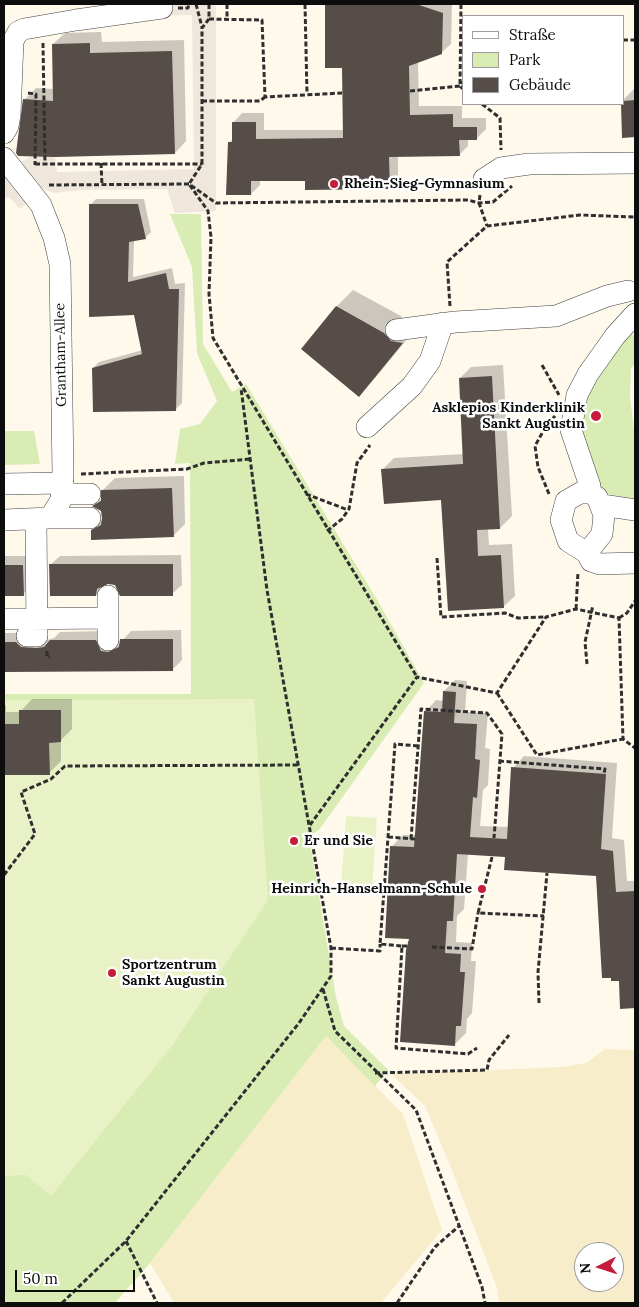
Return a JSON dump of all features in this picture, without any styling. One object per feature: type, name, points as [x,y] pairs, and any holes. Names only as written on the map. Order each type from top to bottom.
[{"type":"street","points":[[4,133],[9,120],[12,91],[12,53],[15,35],[24,29],[43,25],[128,11],[162,8]]},
{"type":"street","name":"Grantham-Allee","points":[[4,158],[33,186],[48,218],[60,264],[63,484],[61,500],[43,519]]},
{"type":"street","points":[[492,173],[528,164],[635,164]]},
{"type":"street","points":[[396,330],[449,323],[556,316],[632,286],[630,304],[635,314],[615,336],[571,401],[571,430],[604,525],[602,534],[581,559]]},
{"type":"street","points":[[367,427],[412,386],[430,361],[449,323]]},
{"type":"street","points":[[4,484],[63,484],[90,494]]},
{"type":"street","points":[[635,510],[580,493],[566,501],[561,520],[568,541],[581,559],[600,564],[635,563]]},
{"type":"street","points":[[4,520],[90,518]]},
{"type":"street","points":[[37,632],[43,519]]},
{"type":"street","points":[[108,596],[108,640]]},
{"type":"street","points":[[4,619],[37,632],[108,618]]},
{"type":"path","points":[[190,184],[202,164],[202,28],[196,4]]},
{"type":"path","points":[[202,28],[209,19],[209,4]]},
{"type":"path","points":[[227,4],[227,20]]},
{"type":"path","points":[[305,4],[307,94]]},
{"type":"path","points":[[410,91],[461,87],[461,4]]},
{"type":"path","points":[[209,19],[262,20],[265,97]]},
{"type":"path","points":[[43,25],[45,164]]},
{"type":"path","points":[[12,91],[36,94],[33,186],[190,184],[216,203],[468,200],[479,203],[493,202],[511,186],[521,185]]},
{"type":"path","points":[[202,101],[260,101],[265,97],[342,93]]},
{"type":"path","points":[[483,105],[500,118],[492,173]]},
{"type":"path","points":[[101,163],[102,185]]},
{"type":"path","points":[[35,164],[202,164]]},
{"type":"path","points":[[190,184],[208,211],[211,237],[209,294],[213,338],[305,494],[418,676],[497,693],[537,755],[623,738]]},
{"type":"path","points":[[479,203],[487,226]]},
{"type":"path","points":[[449,323],[447,262],[487,226],[580,215],[635,216]]},
{"type":"path","points":[[542,365],[571,401],[546,426],[535,446],[538,467],[550,497]]},
{"type":"path","points":[[62,1303],[126,1241],[299,1023],[331,976],[331,948],[300,765],[267,590],[241,388]]},
{"type":"path","points":[[63,484],[187,470],[204,463],[251,459]]},
{"type":"path","points":[[305,494],[348,510]]},
{"type":"path","points":[[437,558],[441,617],[505,613],[518,618],[546,616],[576,609],[619,618],[627,613],[635,601]]},
{"type":"path","points":[[576,609],[578,570],[581,559]]},
{"type":"path","points":[[587,664],[585,642],[593,605]]},
{"type":"path","points":[[497,693],[546,616]]},
{"type":"path","points":[[619,618],[623,738],[635,748]]},
{"type":"path","points":[[310,826],[418,676]]},
{"type":"path","points":[[388,838],[413,839],[421,709],[487,713],[502,734],[494,838]]},
{"type":"path","points":[[331,948],[380,951],[395,744],[418,746]]},
{"type":"path","points":[[499,761],[605,768],[604,774]]},
{"type":"path","points":[[4,875],[35,834],[21,792],[51,779],[65,766],[300,765]]},
{"type":"path","points":[[432,947],[472,949],[478,912],[492,856]]},
{"type":"path","points":[[539,1003],[538,972],[548,873]]},
{"type":"path","points":[[478,912],[544,916]]},
{"type":"path","points":[[380,944],[407,946]]},
{"type":"path","points":[[402,946],[396,1048],[468,1054],[476,1048]]},
{"type":"path","points":[[323,989],[335,1031],[416,1110],[482,1287],[485,1303]]},
{"type":"path","points":[[376,1072],[487,1070],[489,1060],[509,1036]]},
{"type":"path","points":[[397,1303],[435,1247],[459,1226]]},
{"type":"path","points":[[126,1241],[157,1303]]},
{"type":"shaded area","points":[[145,4],[216,4],[216,211],[175,213],[167,189],[81,190],[54,193],[35,185],[18,164],[32,156],[45,155],[55,157],[57,172],[194,169],[192,15],[145,16]]},
{"type":"shaded area","points":[[4,168],[30,200],[20,209],[10,198],[4,198]]},
{"type":"shaded area","points":[[326,1036],[403,1114],[442,1230],[381,1303],[174,1303],[150,1263]]},
{"type":"shaded area","points":[[605,1049],[635,1050],[635,1303],[499,1303],[497,1288],[452,1170],[425,1106],[391,1074],[563,1067],[586,1063]]},
{"type":"green space","points":[[170,214],[201,214],[203,344],[232,392],[246,384],[376,598],[424,683],[319,830],[309,836],[336,997],[344,1026],[388,1070],[375,1086],[326,1036],[150,1263],[115,1303],[4,1303],[4,694],[191,694],[190,463],[175,464],[180,429],[200,424],[217,401],[197,353],[192,267]]},
{"type":"green space","points":[[628,329],[635,338],[635,364],[631,368],[630,396],[635,438],[635,500],[603,493],[576,428],[581,401]]},
{"type":"green space","points":[[4,431],[34,431],[40,464],[4,465]]},
{"type":"green space","name":"Sportzentrum Sankt Augustin","points":[[254,699],[268,900],[172,1046],[51,1196],[26,1175],[4,1176],[4,700]]},
{"type":"green space","points":[[346,816],[377,818],[372,889],[341,887]]},
{"type":"building","points":[[325,4],[416,4],[443,13],[442,54],[409,66],[410,115],[453,114],[453,127],[477,127],[477,140],[459,140],[460,156],[389,157],[390,189],[305,190],[305,181],[251,181],[251,195],[226,195],[228,142],[232,142],[232,122],[256,122],[256,139],[343,138],[342,68],[325,68]]},
{"type":"building","points":[[90,43],[90,53],[172,51],[175,154],[18,156],[16,153],[23,99],[53,101],[52,44]]},
{"type":"building","points":[[635,100],[635,137],[622,138],[621,105],[624,105],[624,101]]},
{"type":"building","points":[[89,204],[138,204],[146,239],[129,242],[128,282],[166,273],[169,289],[179,289],[176,411],[93,412],[92,368],[142,354],[134,315],[89,317]]},
{"type":"building","points":[[336,306],[384,333],[391,341],[403,343],[359,397],[301,349]]},
{"type":"building","points":[[492,376],[500,529],[477,530],[478,556],[501,555],[504,608],[448,611],[441,500],[384,504],[381,469],[463,464],[459,378]]},
{"type":"building","points":[[172,488],[174,537],[91,540],[91,530],[101,525],[101,511],[92,506],[101,501],[101,490]]},
{"type":"building","points":[[49,564],[173,564],[173,596],[120,596],[115,585],[108,584],[97,589],[96,596],[50,596]]},
{"type":"building","points":[[4,565],[23,565],[24,596],[4,596]]},
{"type":"building","points":[[120,639],[173,639],[173,671],[4,672],[4,642],[16,642],[21,647],[37,648],[44,647],[50,640],[96,640],[101,651],[108,652],[119,647]]},
{"type":"building","points":[[443,691],[456,692],[454,723],[477,724],[475,759],[480,760],[477,798],[473,797],[470,837],[507,839],[511,767],[606,774],[601,849],[613,851],[616,892],[635,891],[635,1008],[620,1009],[619,981],[611,981],[611,978],[602,978],[596,876],[504,870],[505,857],[457,854],[453,921],[447,921],[445,953],[461,954],[460,972],[465,972],[461,1026],[456,1026],[455,1046],[400,1042],[406,950],[409,939],[385,938],[390,846],[414,847],[424,711],[442,712]]},
{"type":"building","points":[[19,710],[61,710],[61,742],[49,743],[50,775],[4,775],[4,724],[19,724]]},
{"type":"place","name":"Rhein-Sieg-Gymnasium","points":[[334,184]]},
{"type":"place","name":"Asklepios Kinderklinik Sankt Augustin","points":[[596,416]]},
{"type":"place","name":"Er und Sie","points":[[294,841]]},
{"type":"place","name":"Heinrich-Hanselmann-Schule","points":[[482,889]]},
{"type":"place","name":"Sportzentrum Sankt Augustin","points":[[112,973]]}]
